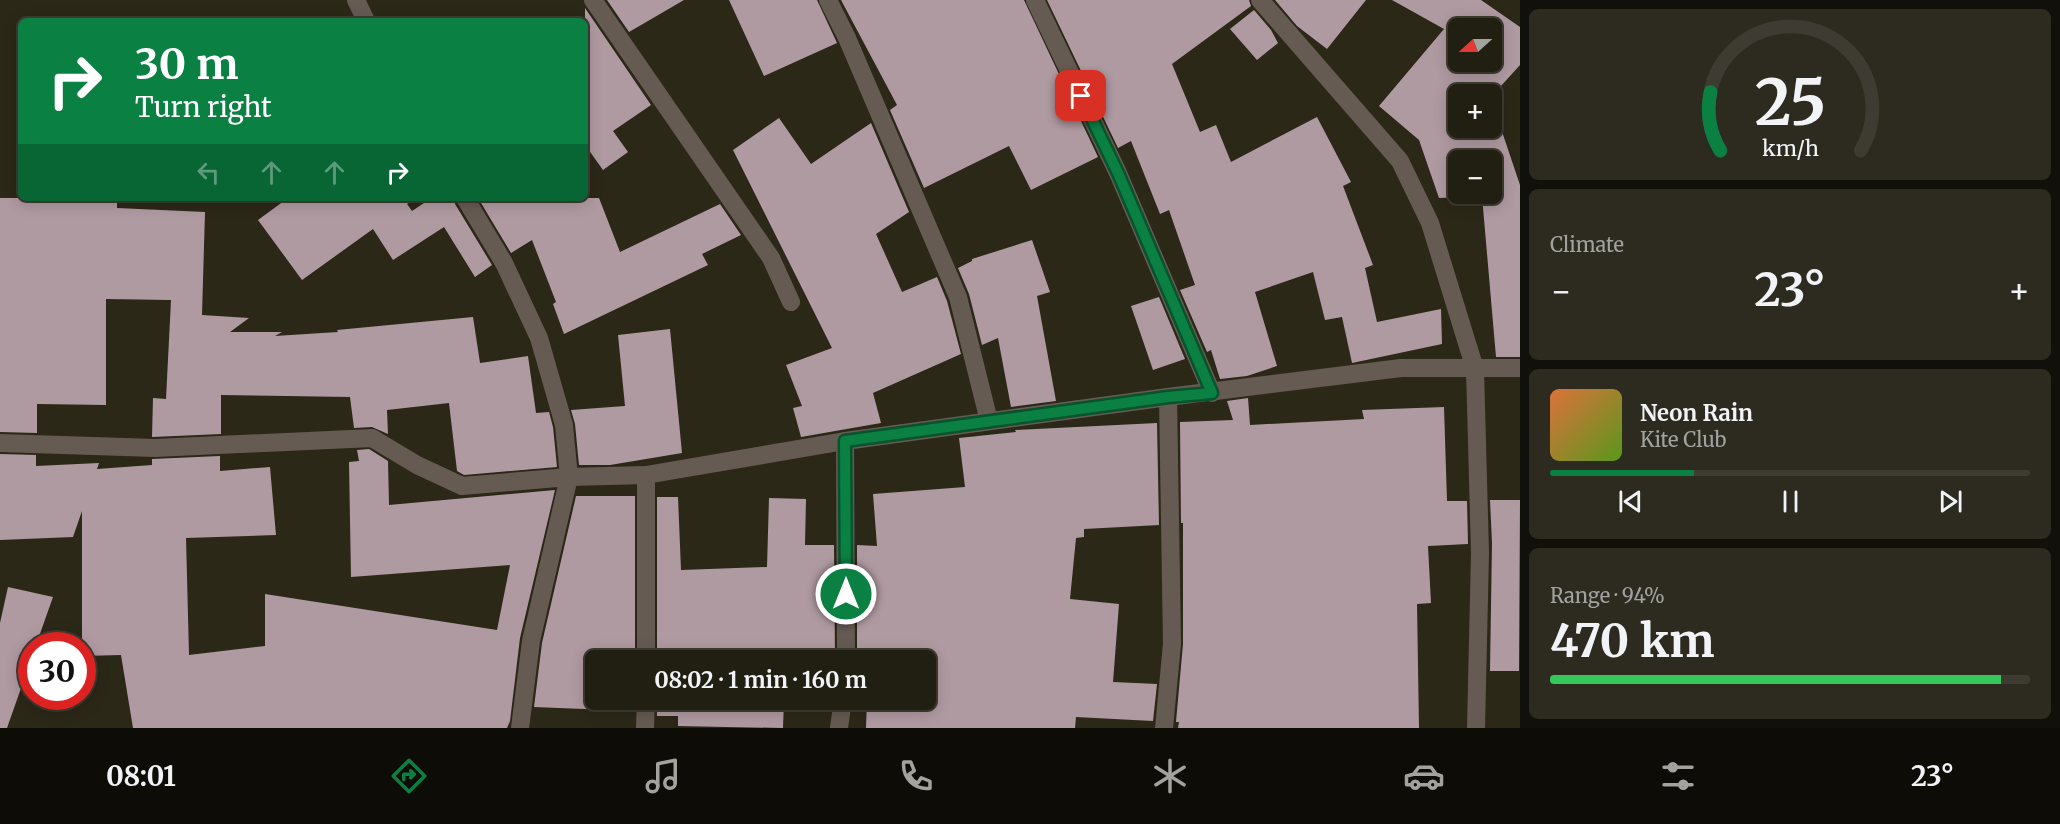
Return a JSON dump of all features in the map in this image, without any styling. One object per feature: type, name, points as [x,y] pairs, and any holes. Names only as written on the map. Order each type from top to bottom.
[{"type":"street","points":[[356,0],[365,18]]},
{"type":"street","points":[[593,0],[771,258],[791,302]]},
{"type":"street","points":[[828,0],[847,38],[958,297],[989,421]]},
{"type":"street","points":[[1035,0],[1118,173],[1212,393]]},
{"type":"street","points":[[1260,0],[1400,161],[1430,223],[1475,369],[1480,553],[1476,728]]},
{"type":"street","points":[[467,201],[504,263],[539,338],[564,425],[569,477],[531,641],[520,728]]},
{"type":"street","points":[[0,443],[155,448],[372,438],[417,465],[462,486],[569,477],[646,475],[845,441],[1401,368],[1520,368]]},
{"type":"street","points":[[1164,728],[1172,645],[1168,397]]},
{"type":"street","points":[[845,441],[846,650]]},
{"type":"street","points":[[646,475],[646,650]]},
{"type":"street","points":[[645,728],[646,710]]},
{"type":"street","points":[[838,728],[841,710]]},
{"type":"building","points":[[607,0],[684,0],[629,32]]},
{"type":"building","points":[[729,0],[817,0],[837,43],[764,76]]},
{"type":"building","points":[[841,0],[1024,0],[1098,157],[1031,190],[1009,146],[924,188],[890,110],[897,105]]},
{"type":"building","points":[[1047,0],[1249,0],[1251,6],[1172,64],[1200,132],[1216,125],[1231,162],[1317,117],[1351,182],[1343,186],[1373,265],[1365,268],[1377,322],[1441,309],[1442,344],[1352,363],[1342,317],[1325,320],[1313,272],[1255,292],[1277,366],[1247,376],[1220,379],[1211,350],[1207,352],[1180,290],[1195,285],[1169,210],[1160,214],[1131,141],[1118,148]]},
{"type":"building","points":[[1275,0],[1366,0],[1327,49],[1297,26]]},
{"type":"building","points":[[1392,0],[1481,0],[1520,27],[1520,65],[1502,85],[1448,84],[1448,138],[1502,138],[1502,132],[1520,185],[1520,357],[1496,357],[1483,204],[1502,204],[1502,150],[1448,150],[1448,198],[1439,198],[1419,140],[1379,106],[1444,29]]},
{"type":"building","points":[[585,8],[651,105],[613,131],[628,152],[603,170],[588,149],[588,18],[585,18]]},
{"type":"building","points":[[1254,10],[1271,30],[1278,43],[1257,60],[1230,29]]},
{"type":"building","points":[[779,118],[811,164],[871,123],[909,212],[876,234],[902,292],[937,277],[947,301],[961,354],[873,393],[881,423],[801,437],[793,408],[802,406],[786,365],[832,348],[733,150]]},
{"type":"building","points":[[0,198],[18,198],[18,201],[117,201],[117,208],[205,212],[202,315],[249,318],[230,332],[282,332],[275,336],[338,332],[337,330],[473,317],[480,363],[528,356],[536,413],[549,412],[557,467],[464,475],[457,471],[449,403],[387,410],[388,434],[372,427],[354,428],[350,397],[221,395],[221,434],[152,437],[153,398],[166,399],[171,300],[106,299],[106,405],[37,404],[37,433],[0,432]]},
{"type":"building","points":[[588,198],[599,198],[620,252],[720,204],[741,235],[702,254],[708,265],[564,334],[553,304],[556,302],[532,240],[511,253],[480,201],[588,201]]},
{"type":"building","points":[[284,201],[412,201],[407,204],[412,211],[427,201],[454,201],[492,265],[475,277],[444,227],[393,260],[373,229],[302,280],[258,220]]},
{"type":"building","points":[[1032,240],[1050,292],[1037,296],[1056,401],[1011,407],[998,338],[982,345],[969,294],[958,268],[972,259]]},
{"type":"building","points":[[1159,297],[1185,359],[1153,370],[1131,306]]},
{"type":"building","points":[[670,329],[682,453],[610,465],[579,465],[575,424],[571,410],[625,406],[618,335]]},
{"type":"building","points":[[1248,398],[1250,425],[1364,419],[1362,410],[1444,407],[1447,501],[1467,501],[1468,544],[1428,546],[1431,603],[1417,604],[1419,728],[1178,728],[1179,722],[1176,722],[1183,644],[1180,422],[1233,420],[1227,401]]},
{"type":"building","points":[[1157,423],[1159,525],[1084,529],[1084,537],[1076,538],[1070,599],[1119,604],[1113,682],[1157,684],[1153,721],[1076,717],[1075,728],[866,728],[867,710],[936,710],[936,650],[857,650],[857,545],[877,546],[873,494],[965,487],[959,438],[1016,432],[1015,430]]},
{"type":"building","points":[[369,449],[388,461],[389,505],[555,490],[520,638],[510,721],[507,728],[133,728],[121,655],[96,656],[96,632],[82,632],[82,511],[73,537],[0,540],[0,454],[36,455],[36,466],[99,463],[97,469],[152,465],[152,459],[220,456],[220,471],[270,467],[276,535],[186,538],[189,655],[265,646],[265,594],[497,630],[510,565],[351,577],[349,462],[359,461],[357,450]]},
{"type":"building","points":[[576,496],[635,496],[635,650],[585,650],[585,709],[534,707],[542,643]]},
{"type":"building","points":[[657,497],[678,497],[681,570],[767,567],[769,498],[806,499],[805,545],[834,545],[835,650],[657,650]]},
{"type":"building","points":[[1490,500],[1520,500],[1519,671],[1490,671],[1492,543]]},
{"type":"building","points":[[8,587],[53,597],[41,632],[18,632],[18,697],[7,728],[0,728],[0,623]]},
{"type":"building","points":[[657,710],[784,710],[783,728],[678,726],[678,716],[657,716]]},
{"type":"route","points":[[846,594],[845,441],[1212,393],[1118,173],[1081,96]]}]
